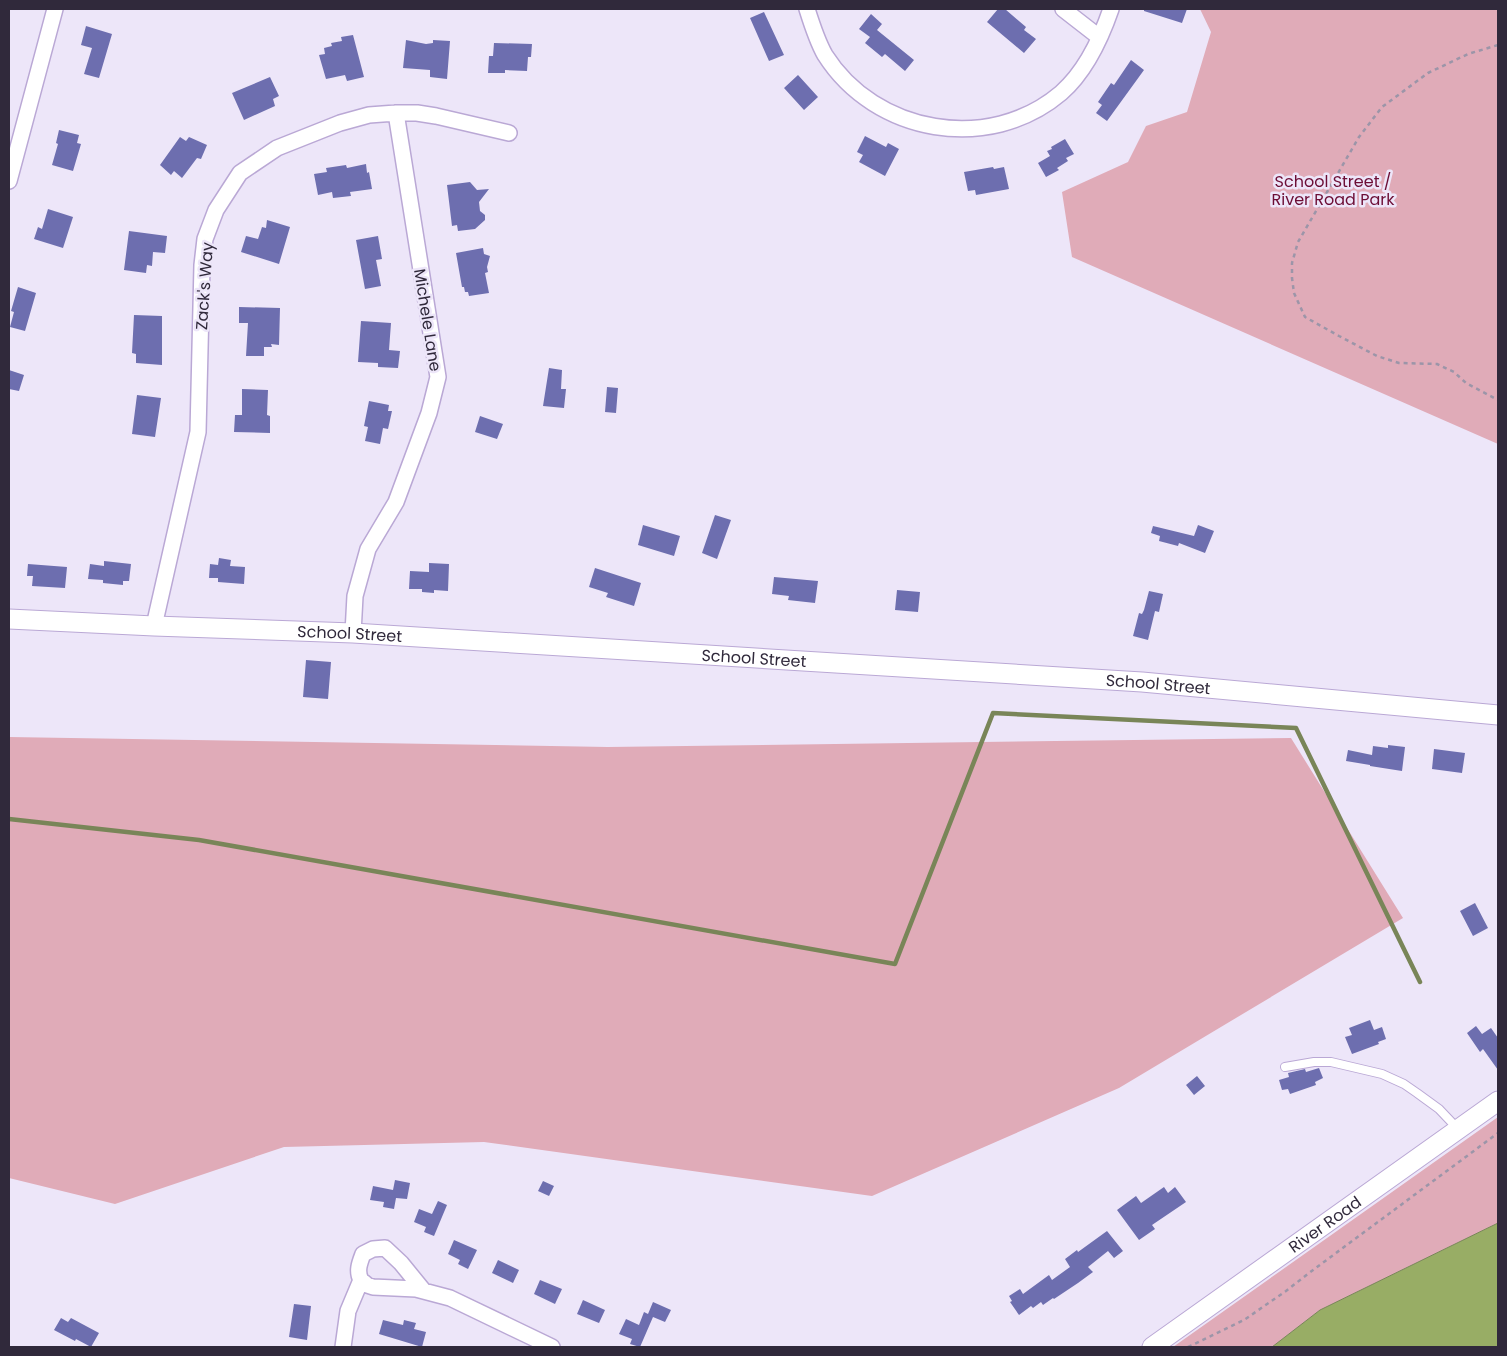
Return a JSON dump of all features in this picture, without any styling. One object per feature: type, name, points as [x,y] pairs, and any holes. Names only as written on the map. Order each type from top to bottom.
[{"type":"street","points":[[9,181],[55,9]]},
{"type":"street","points":[[807,9],[825,54],[843,77],[865,97],[905,120],[935,127],[959,128],[982,127],[1014,120],[1037,110],[1061,93],[1072,83],[1082,69],[1111,9]]},
{"type":"street","points":[[1063,9],[1099,37]]},
{"type":"street","name":"Michele Lane","points":[[353,633],[355,596],[368,548],[396,502],[429,413],[438,377],[396,113]]},
{"type":"street","name":"Zack's Way","points":[[154,626],[198,432],[202,266],[205,239],[216,210],[240,173],[277,148],[340,123],[368,115],[417,113],[508,133]]},
{"type":"street","name":"School Street","points":[[9,619],[353,633],[1142,682],[1498,715]]},
{"type":"street","name":"River Road","points":[[1152,1347],[1498,1101]]},
{"type":"street","points":[[423,1290],[401,1263],[385,1248],[373,1249],[364,1254],[359,1265],[359,1276],[367,1286],[423,1290],[450,1298],[552,1347]]},
{"type":"street","points":[[343,1347],[348,1310],[361,1280]]},
{"type":"lane","points":[[1285,1067],[1314,1062],[1331,1062],[1382,1074],[1404,1084],[1439,1110],[1458,1129]]},
{"type":"path","points":[[1498,45],[1468,54],[1428,73],[1382,107],[1359,137],[1298,242],[1292,263],[1292,278],[1294,293],[1305,317],[1377,356],[1399,363],[1437,364],[1454,372],[1466,382],[1498,400]]},
{"type":"path","points":[[1188,1347],[1244,1320],[1286,1292],[1316,1267],[1498,1133]]},
{"type":"green space","name":"School Street / River Road Park","points":[[1200,9],[1498,9],[1498,444],[1072,257],[1062,192],[1128,162],[1146,126],[1187,112],[1211,32]]},
{"type":"green space","points":[[9,737],[608,747],[1291,738],[1403,918],[1119,1088],[872,1196],[484,1142],[284,1147],[115,1204],[9,1178]]},
{"type":"green space","points":[[1498,1117],[1498,1223],[1320,1310],[1272,1347],[1173,1347]]},
{"type":"shaded area","points":[[1498,1223],[1498,1347],[1272,1347],[1320,1310]]},
{"type":"building","points":[[998,9],[1005,9],[1026,27],[1024,30],[1036,39],[1024,53],[987,22]]},
{"type":"building","points":[[1144,9],[1187,9],[1182,23],[1144,11]]},
{"type":"building","points":[[764,12],[784,55],[769,61],[750,18]]},
{"type":"building","points":[[871,14],[882,24],[877,30],[914,60],[905,71],[885,54],[882,57],[865,43],[870,37],[859,29]]},
{"type":"building","points":[[86,26],[112,34],[99,78],[84,74],[92,48],[81,45]]},
{"type":"building","points":[[353,35],[364,77],[347,81],[345,75],[326,79],[319,55],[325,54],[324,48],[332,46],[331,43],[342,41],[341,37]]},
{"type":"building","points":[[406,40],[426,44],[433,43],[433,40],[450,41],[447,79],[430,77],[430,70],[403,68]]},
{"type":"building","points":[[494,43],[532,44],[531,57],[528,57],[527,71],[505,70],[505,73],[488,73],[489,56],[493,56]]},
{"type":"building","points":[[1131,60],[1144,70],[1107,121],[1096,113],[1102,105],[1098,102],[1111,83],[1114,85]]},
{"type":"building","points":[[798,75],[818,97],[804,110],[784,88]]},
{"type":"building","points":[[270,77],[279,96],[273,99],[275,106],[244,120],[232,93]]},
{"type":"building","points":[[59,130],[79,135],[77,143],[81,144],[73,171],[52,165],[58,144],[56,143]]},
{"type":"building","points":[[865,136],[886,147],[888,143],[899,149],[885,176],[859,162],[863,155],[857,152]]},
{"type":"building","points":[[180,137],[186,141],[189,137],[207,145],[201,159],[197,158],[182,178],[174,171],[171,175],[160,165]]},
{"type":"building","points":[[1065,139],[1074,154],[1066,158],[1068,161],[1057,168],[1059,170],[1046,177],[1038,163],[1050,156],[1047,151],[1052,149],[1051,147]]},
{"type":"building","points":[[366,164],[372,189],[350,192],[351,196],[333,198],[332,192],[318,195],[314,174],[327,172],[326,168],[346,165],[347,168]]},
{"type":"building","points":[[993,167],[994,169],[1004,167],[1009,189],[976,195],[975,190],[968,191],[964,172]]},
{"type":"building","points":[[470,182],[477,190],[489,189],[479,202],[480,211],[485,215],[485,220],[475,229],[458,231],[457,225],[452,226],[447,185]]},
{"type":"building","points":[[48,209],[73,217],[63,248],[34,239],[38,227],[42,229]]},
{"type":"building","points":[[267,220],[290,227],[279,264],[241,252],[246,236],[258,239],[262,227],[266,228]]},
{"type":"building","points":[[129,231],[167,236],[165,253],[153,252],[152,266],[147,265],[146,273],[124,270]]},
{"type":"building","points":[[378,236],[382,259],[376,260],[381,286],[365,289],[356,240]]},
{"type":"building","points":[[483,248],[484,254],[490,256],[487,267],[488,272],[485,273],[489,293],[469,296],[468,292],[465,292],[464,287],[462,287],[456,253]]},
{"type":"building","points":[[18,287],[36,293],[25,331],[10,327],[14,312],[11,311]]},
{"type":"building","points":[[239,307],[280,308],[279,345],[271,344],[272,347],[264,347],[264,356],[246,356],[248,323],[239,323]]},
{"type":"building","points":[[134,315],[162,316],[162,365],[136,363],[136,354],[132,353]]},
{"type":"building","points":[[361,321],[391,323],[389,350],[400,351],[398,368],[378,367],[378,363],[358,362]]},
{"type":"building","points":[[549,368],[562,370],[561,389],[566,389],[564,408],[543,406]]},
{"type":"building","points":[[9,370],[24,375],[19,391],[9,389]]},
{"type":"building","points":[[607,387],[618,388],[616,413],[605,412]]},
{"type":"building","points":[[242,389],[268,390],[267,415],[270,416],[270,433],[234,432],[235,415],[242,415]]},
{"type":"building","points":[[137,395],[161,398],[155,437],[132,434]]},
{"type":"building","points":[[369,401],[389,405],[388,411],[392,411],[388,429],[383,428],[380,444],[365,441],[368,427],[364,426]]},
{"type":"building","points":[[480,416],[503,424],[497,439],[475,432]]},
{"type":"building","points":[[715,515],[731,520],[717,559],[702,553]]},
{"type":"building","points":[[643,525],[680,536],[674,556],[638,545]]},
{"type":"building","points":[[1198,525],[1214,531],[1205,553],[1179,543],[1178,546],[1159,541],[1160,536],[1151,533],[1153,526],[1194,536]]},
{"type":"building","points":[[219,558],[231,560],[230,566],[245,567],[244,584],[218,582],[218,578],[209,578],[210,564],[218,565]]},
{"type":"building","points":[[104,561],[131,564],[129,581],[123,581],[123,585],[103,583],[103,580],[88,579],[90,564],[104,566]]},
{"type":"building","points":[[429,563],[449,564],[448,591],[434,590],[434,593],[422,592],[422,589],[409,589],[410,571],[429,572]]},
{"type":"building","points":[[28,564],[67,567],[65,588],[32,586],[33,576],[27,576]]},
{"type":"building","points":[[595,568],[641,583],[634,606],[606,597],[608,593],[589,587]]},
{"type":"building","points":[[774,577],[818,581],[815,603],[788,600],[789,596],[772,594]]},
{"type":"building","points":[[897,590],[920,592],[918,612],[895,610]]},
{"type":"building","points":[[1149,591],[1163,594],[1159,612],[1155,611],[1148,640],[1133,636],[1139,613],[1142,614],[1144,610]]},
{"type":"building","points":[[306,660],[331,662],[328,699],[303,697]]},
{"type":"building","points":[[1388,745],[1405,747],[1402,771],[1346,761],[1348,750],[1372,755],[1373,746],[1388,748]]},
{"type":"building","points":[[1434,749],[1465,753],[1462,773],[1432,769]]},
{"type":"building","points":[[1475,903],[1488,928],[1473,936],[1460,911]]},
{"type":"building","points":[[1370,1020],[1374,1030],[1382,1027],[1386,1039],[1378,1042],[1379,1044],[1352,1054],[1345,1037],[1352,1035],[1349,1028]]},
{"type":"building","points":[[1476,1026],[1482,1034],[1491,1028],[1498,1038],[1498,1070],[1483,1049],[1480,1052],[1467,1033]]},
{"type":"building","points":[[1319,1068],[1323,1078],[1315,1082],[1316,1085],[1290,1094],[1288,1089],[1282,1090],[1279,1080],[1289,1077],[1288,1073],[1305,1069],[1306,1072]]},
{"type":"building","points":[[1197,1076],[1205,1086],[1194,1095],[1186,1085]]},
{"type":"building","points":[[395,1180],[410,1183],[407,1199],[396,1198],[394,1209],[383,1207],[384,1202],[370,1200],[373,1186],[393,1190]]},
{"type":"building","points":[[543,1181],[554,1186],[549,1196],[538,1191]]},
{"type":"building","points":[[1164,1187],[1168,1193],[1175,1187],[1186,1202],[1152,1225],[1155,1229],[1139,1240],[1117,1210],[1136,1196],[1141,1203]]},
{"type":"building","points":[[438,1201],[447,1205],[434,1236],[424,1232],[426,1227],[414,1222],[419,1209],[432,1214]]},
{"type":"building","points":[[1107,1231],[1123,1251],[1114,1258],[1108,1251],[1088,1267],[1093,1272],[1078,1283],[1043,1305],[1041,1302],[1033,1308],[1031,1306],[1019,1315],[1010,1302],[1012,1301],[1009,1296],[1020,1289],[1023,1294],[1049,1275],[1052,1280],[1070,1267],[1065,1259]]},
{"type":"building","points":[[454,1240],[477,1250],[468,1269],[458,1264],[460,1260],[448,1254]]},
{"type":"building","points":[[498,1260],[519,1270],[513,1283],[492,1273]]},
{"type":"building","points":[[540,1280],[562,1289],[555,1304],[534,1294]]},
{"type":"building","points":[[583,1300],[605,1310],[599,1323],[577,1314]]},
{"type":"building","points":[[653,1302],[671,1310],[665,1322],[653,1317],[640,1347],[630,1344],[632,1339],[619,1334],[626,1319],[639,1325],[644,1312],[648,1314]]},
{"type":"building","points":[[294,1304],[311,1306],[307,1340],[289,1337]]},
{"type":"building","points":[[61,1318],[68,1322],[71,1318],[99,1333],[91,1347],[54,1330]]},
{"type":"building","points":[[383,1320],[403,1325],[404,1320],[416,1323],[414,1329],[426,1332],[422,1347],[379,1334]]},
{"type":"waterway","points":[[9,819],[199,840],[895,964],[993,713],[1296,728],[1420,982]]}]
